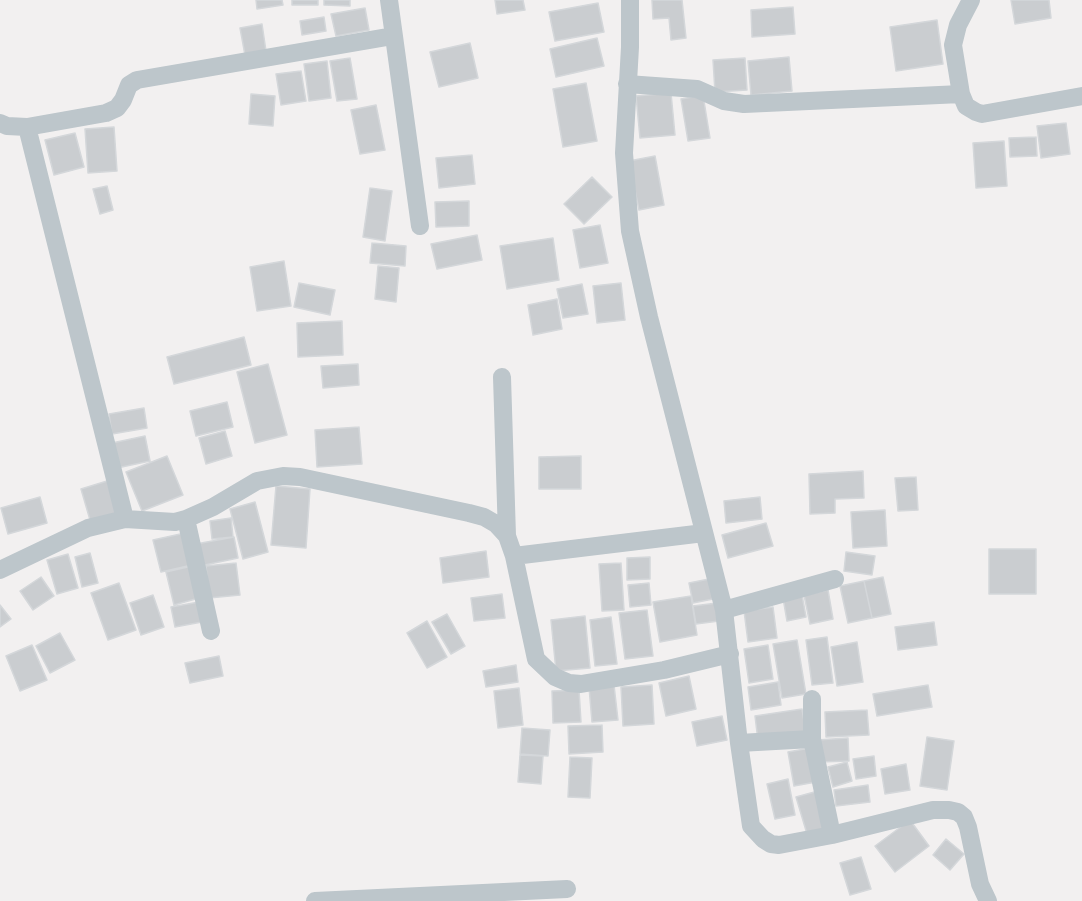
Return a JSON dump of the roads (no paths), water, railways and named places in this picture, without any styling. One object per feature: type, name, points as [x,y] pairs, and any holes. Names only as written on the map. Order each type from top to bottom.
[{"type":"street","points":[[389,0],[420,226]]},
{"type":"street","points":[[630,0],[624,153],[630,231],[649,317],[724,610],[751,826],[771,844],[779,845],[832,836],[933,810],[958,812],[964,817],[968,827],[980,884],[988,901]]},
{"type":"street","points":[[971,0],[958,25],[953,45],[961,93],[966,106],[982,114],[1082,96]]},
{"type":"street","points":[[0,123],[7,126],[27,127],[106,113],[117,108],[129,85],[137,80],[393,36]]},
{"type":"street","points":[[627,84],[697,89],[724,101],[744,104],[961,93]]},
{"type":"street","points":[[27,127],[124,519]]},
{"type":"street","points":[[502,377],[507,536],[514,556],[536,659],[555,677],[581,684],[664,670],[730,654]]},
{"type":"street","points":[[0,570],[88,528],[124,519],[175,522],[213,507],[257,481],[283,476],[300,477],[484,517],[496,524],[507,536]]},
{"type":"street","points":[[186,519],[211,631]]},
{"type":"street","points":[[514,556],[704,533]]},
{"type":"street","points":[[724,610],[835,579]]},
{"type":"street","points":[[812,699],[812,739],[832,836]]},
{"type":"street","points":[[739,743],[812,739]]},
{"type":"street","points":[[315,901],[567,889]]}]
